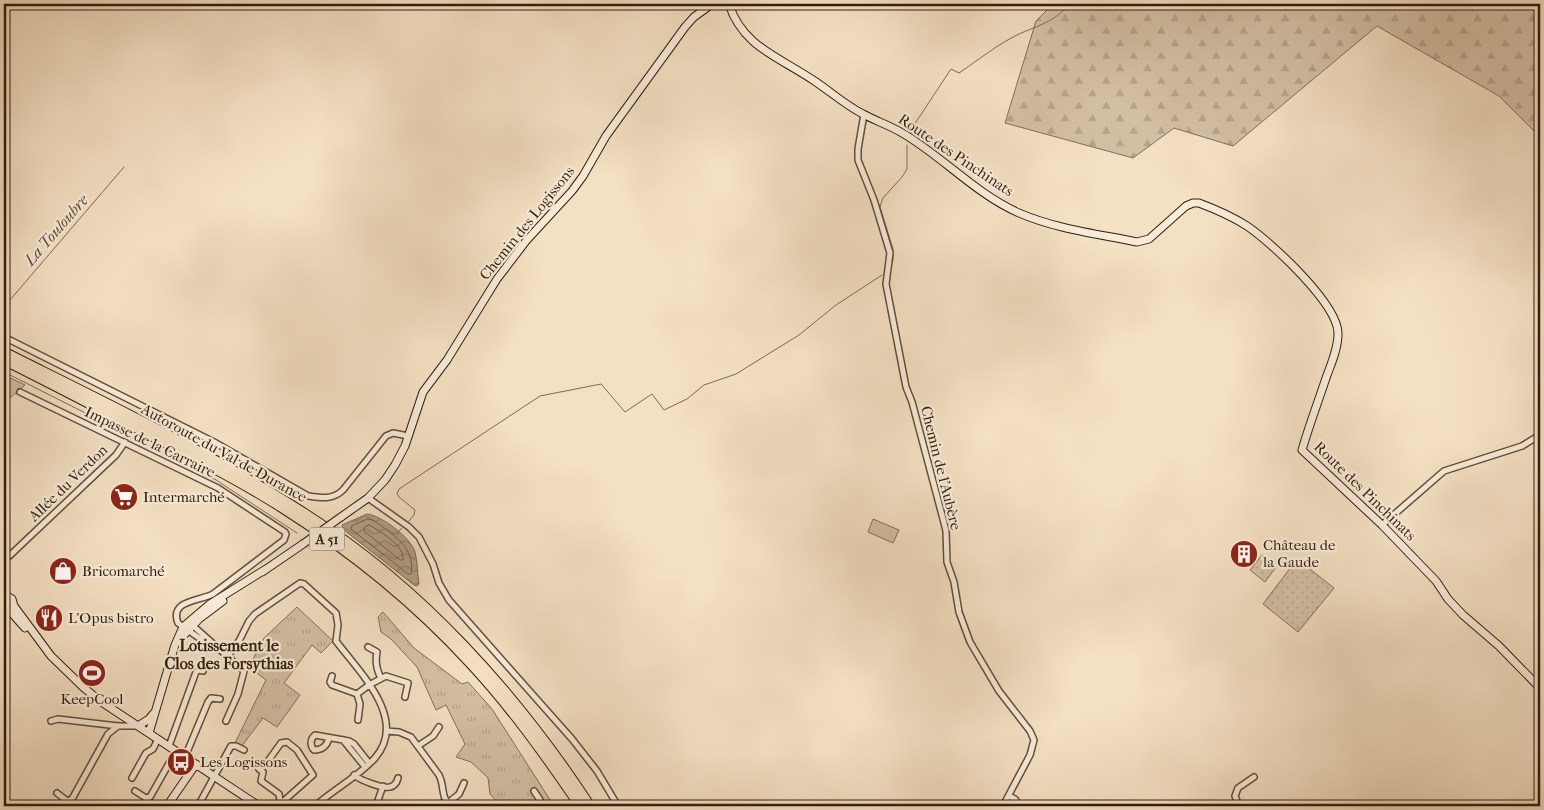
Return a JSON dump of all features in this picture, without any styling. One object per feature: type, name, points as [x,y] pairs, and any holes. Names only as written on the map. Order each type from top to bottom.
[{"type":"highway","name":"Autoroute du Val de Durance","points":[[4,352],[135,418],[245,477],[309,515],[360,552],[433,615],[465,646],[524,714],[592,806]]},
{"type":"highway","name":"Autoroute du Val de Durance","points":[[4,360],[234,479],[280,506],[360,563],[428,621],[469,662],[507,706],[546,756],[580,806]]},
{"type":"street","name":"Chemin des Logissons","points":[[266,570],[368,498],[385,480],[395,465],[408,436],[423,392],[446,360],[497,279],[526,241],[583,176],[606,136],[685,28],[694,17],[712,4]]},
{"type":"street","name":"Route des Pinchinats","points":[[728,4],[733,17],[751,41],[864,114],[904,134],[991,197],[1018,212],[1048,223],[1137,242],[1149,239],[1186,206],[1193,203],[1246,226],[1261,237],[1288,260],[1337,322],[1336,350],[1302,450],[1382,525],[1436,581],[1448,599],[1463,615],[1501,648],[1540,688]]},
{"type":"street","name":"Chemin de l'Aubère","points":[[864,114],[858,160],[874,200],[890,253],[886,284],[890,310],[906,387],[912,402],[946,531],[947,562],[954,582],[959,612],[970,642],[980,660],[999,691],[1030,731],[1034,740],[1032,750],[1003,806]]},
{"type":"street","points":[[4,336],[214,442],[308,496],[335,497],[343,490],[386,436],[393,432],[408,436]]},
{"type":"street","name":"Impasse de la Carraire","points":[[20,392],[218,488],[286,534],[284,540],[213,594],[204,599],[182,604],[176,618],[178,623],[188,626]]},
{"type":"street","points":[[1382,525],[1444,472],[1522,446],[1540,435]]},
{"type":"street","name":"Allée du Verdon","points":[[4,561],[116,455],[126,442]]},
{"type":"street","points":[[368,498],[409,527],[418,537],[433,564],[439,583],[449,600],[572,739],[597,771],[618,806]]},
{"type":"street","points":[[149,733],[175,644],[188,626],[210,604],[266,570]]},
{"type":"street","points":[[188,626],[266,570]]},
{"type":"street","points":[[227,657],[255,614],[300,583],[304,584],[336,613],[338,618],[336,641],[381,704],[386,718],[387,731],[379,753],[354,776],[316,806]]},
{"type":"street","points":[[5,596],[12,599],[7,610],[83,687],[100,701],[259,806]]},
{"type":"street","points":[[188,626],[199,638],[206,638],[242,669],[244,674],[238,694],[226,721]]},
{"type":"street","points":[[368,647],[377,652],[375,660],[381,678]]},
{"type":"street","points":[[169,746],[196,672],[199,670],[203,671]]},
{"type":"street","points":[[332,676],[330,682],[332,685],[358,694]]},
{"type":"street","points":[[358,694],[369,685],[386,676],[408,683],[405,697]]},
{"type":"street","points":[[358,694],[360,704],[358,720]]},
{"type":"street","points":[[185,757],[208,702],[212,698],[220,699]]},
{"type":"street","points":[[51,721],[58,719],[118,726],[138,726],[149,719],[157,708]]},
{"type":"street","points":[[57,794],[67,800],[72,799],[108,734],[118,726]]},
{"type":"street","points":[[418,746],[433,736],[438,727]]},
{"type":"street","points":[[387,731],[404,733],[411,737],[441,779],[443,796],[448,803]]},
{"type":"street","points":[[329,738],[343,740],[367,765]]},
{"type":"street","points":[[132,778],[146,752],[153,749],[158,739]]},
{"type":"street","points":[[268,761],[281,743],[287,742],[297,750],[312,774],[277,806]]},
{"type":"street","points":[[198,806],[231,746],[244,750]]},
{"type":"street","points":[[135,791],[146,798],[150,797],[176,752]]},
{"type":"street","points":[[168,806],[196,764]]},
{"type":"street","points":[[259,769],[263,772],[261,781],[280,794],[280,801],[277,806]]},
{"type":"street","points":[[354,776],[360,780],[391,787],[398,778]]},
{"type":"street","points":[[1239,806],[1235,796],[1238,788],[1254,777]]},
{"type":"street","points":[[438,806],[448,803],[459,794],[464,783]]},
{"type":"street","points":[[376,806],[383,786]]},
{"type":"street","points":[[534,791],[540,800],[541,806]]},
{"type":"street","points":[[1009,796],[1015,799],[1019,806]]},
{"type":"green space","points":[[1053,4],[1540,4],[1540,137],[1499,96],[1377,26],[1233,146],[1174,128],[1133,158],[1005,123],[1036,21]]},
{"type":"green space","points":[[4,375],[25,385],[4,403]]},
{"type":"green space","points":[[873,519],[899,530],[893,543],[868,532]]},
{"type":"green space","points":[[1262,555],[1276,567],[1265,582],[1250,570]]},
{"type":"green space","points":[[1297,559],[1334,588],[1298,632],[1263,604]]},
{"type":"green space","points":[[297,607],[333,641],[321,653],[312,645],[284,683],[300,695],[277,727],[263,718],[241,747],[235,743],[266,680],[249,667],[264,638]]},
{"type":"green space","points":[[383,612],[414,648],[462,684],[468,682],[492,709],[554,806],[501,806],[490,794],[488,778],[471,762],[456,757],[465,744],[446,705],[436,710],[417,667],[391,639],[381,632],[378,617]]},
{"type":"water","points":[[367,514],[380,518],[408,540],[417,560],[419,584],[417,586],[344,530],[342,525]]},
{"type":"waterway","points":[[910,136],[912,128],[951,69],[959,73],[1010,39],[1051,20],[1069,4]]},
{"type":"waterway","points":[[890,268],[893,260],[893,249],[880,207],[883,198],[907,169],[907,145]]},
{"type":"waterway","name":"La Touloubre","points":[[4,307],[124,167]]},
{"type":"waterway","points":[[409,521],[414,515],[415,510],[399,497],[397,494],[399,489],[540,396],[601,384],[625,412],[652,394],[664,410],[687,399],[704,385],[736,374],[799,335],[836,305],[882,275]]},
{"type":"waterway","points":[[4,372],[216,480],[297,533]]},
{"type":"waterway","points":[[397,533],[402,528]]},
{"type":"place","name":"Intermarché","points":[[124,497]]},
{"type":"place","name":"Château de la Gaude","points":[[1244,554]]},
{"type":"place","name":"Bricomarché","points":[[63,571]]},
{"type":"place","name":"L'Opus bistro","points":[[49,618]]},
{"type":"place","name":"KeepCool","points":[[92,673]]},
{"type":"place","name":"Les Logissons","points":[[181,762]]},
{"type":"district","name":"Lotissement le Clos des Forsythias","points":[[229,654]]}]
